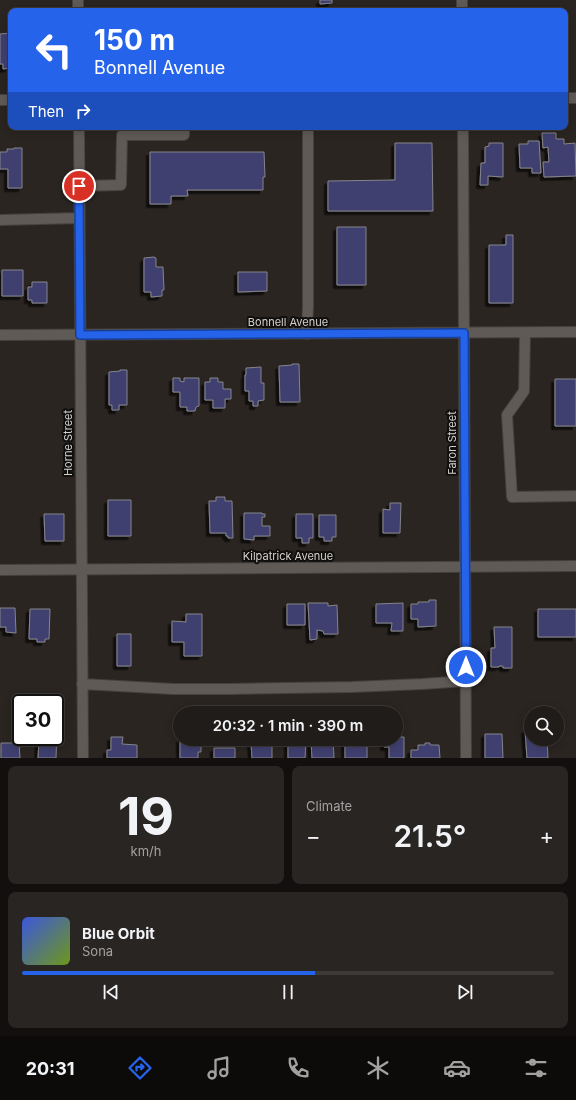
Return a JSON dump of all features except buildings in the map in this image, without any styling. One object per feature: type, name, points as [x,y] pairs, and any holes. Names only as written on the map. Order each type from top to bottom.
[{"type":"street","name":"Horne Street","points":[[79,130],[82,758]]},
{"type":"street","points":[[79,186],[121,185],[122,135],[184,135],[184,130]]},
{"type":"street","points":[[307,334],[308,130]]},
{"type":"street","name":"Faron Street","points":[[463,130],[466,758]]},
{"type":"street","points":[[0,220],[79,218]]},
{"type":"street","name":"Bonnell Avenue","points":[[0,336],[576,332]]},
{"type":"street","points":[[525,333],[524,391],[507,415],[512,497],[576,496]]},
{"type":"street","name":"Kilpatrick Avenue","points":[[0,570],[576,566]]},
{"type":"street","points":[[82,684],[173,689],[224,689],[352,687],[466,682]]},
{"type":"route","points":[[79,186],[80,335],[464,333],[466,667]]}]
